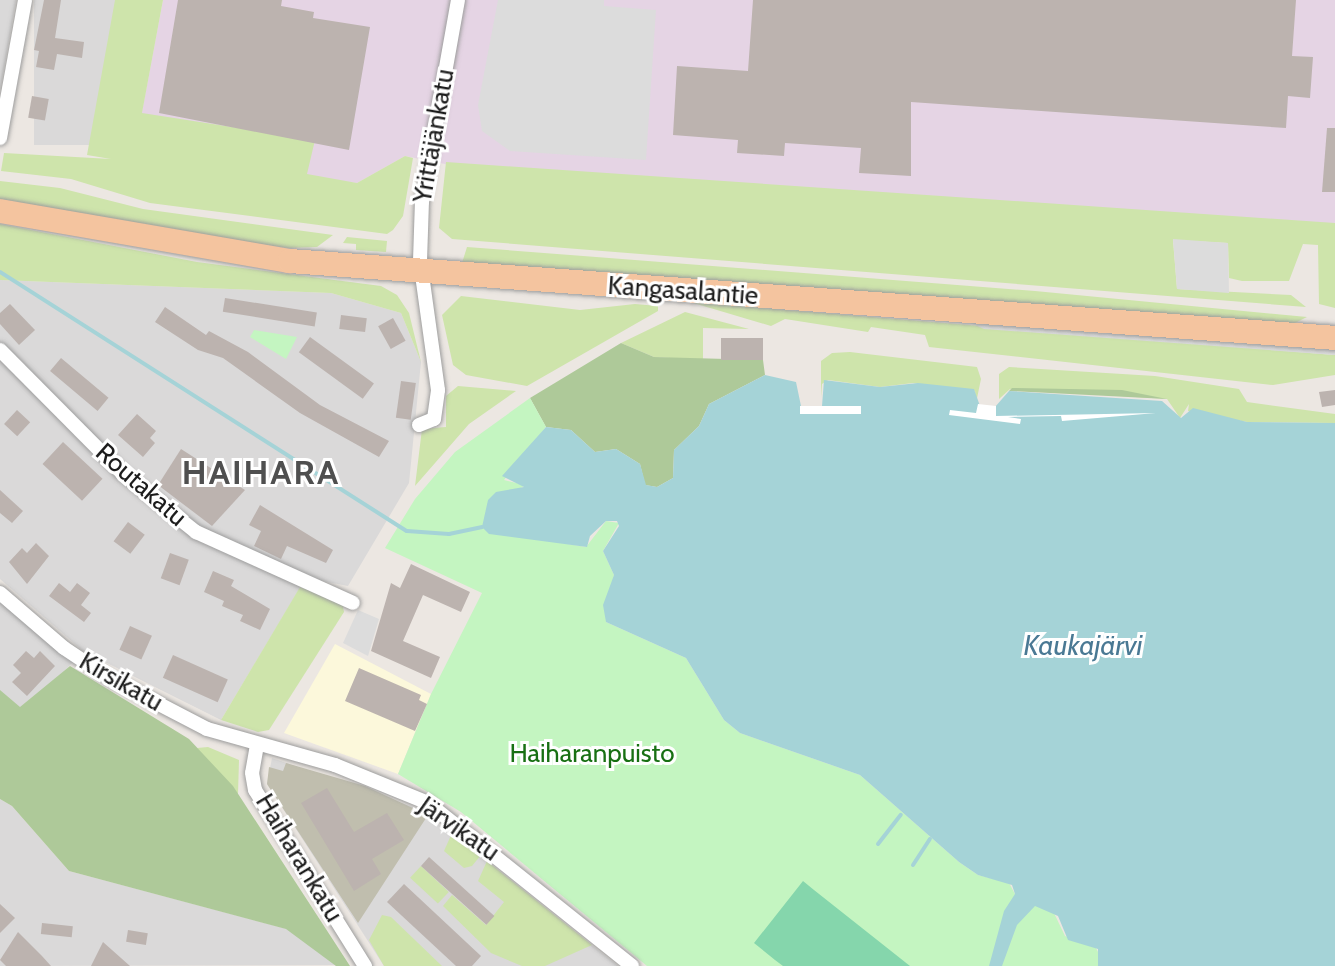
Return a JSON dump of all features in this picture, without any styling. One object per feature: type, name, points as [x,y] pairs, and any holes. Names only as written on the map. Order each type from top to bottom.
[{"type":"main road","name":"Kangasalantie","points":[[0,209],[256,256],[421,273],[1335,338]]},
{"type":"street","points":[[0,138],[25,0]]},
{"type":"street","name":"Yrittäjänkatu","points":[[419,425],[434,419],[438,390],[421,273],[422,202],[458,0]]},
{"type":"street","name":"Routakatu","points":[[0,350],[122,473],[196,532],[353,603]]},
{"type":"street","name":"Kirsikatu","points":[[0,593],[64,648],[109,678],[207,729],[257,745]]},
{"type":"street","name":"Haiharankatu","points":[[257,745],[252,773],[255,790],[365,966]]},
{"type":"street","name":"Järvikatu","points":[[257,745],[335,765],[428,803],[632,966]]},
{"type":"shaded area","points":[[0,0],[16,0],[0,91]]},
{"type":"shaded area","points":[[34,0],[115,0],[115,145],[34,145]]},
{"type":"shaded area","points":[[163,0],[1335,0],[1335,231],[505,176],[405,156],[357,183],[133,160]]},
{"type":"shaded area","points":[[498,0],[604,0],[604,6],[656,10],[646,160],[510,151],[482,131],[478,105]]},
{"type":"shaded area","points":[[1173,239],[1228,243],[1229,293],[1177,289]]},
{"type":"shaded area","points":[[0,280],[331,293],[401,313],[421,362],[409,483],[348,586],[306,578],[221,720],[83,651],[0,579]]},
{"type":"shaded area","points":[[968,322],[1335,348],[1335,355],[984,329]]},
{"type":"shaded area","points":[[0,601],[73,662],[19,718],[0,705]]},
{"type":"shaded area","points":[[358,610],[379,619],[368,656],[343,643]]},
{"type":"shaded area","points":[[335,644],[431,694],[398,774],[284,733]]},
{"type":"shaded area","points":[[272,758],[419,809],[618,966],[384,966],[267,784]]},
{"type":"shaded area","points":[[286,763],[365,786],[428,815],[358,923],[267,784],[269,767],[283,771]]},
{"type":"shaded area","points":[[0,799],[12,806],[69,871],[287,929],[337,965],[0,966]]},
{"type":"green space","points":[[115,0],[163,0],[142,113],[315,140],[307,174],[357,183],[405,156],[413,158],[403,216],[393,230],[387,234],[150,203],[71,179],[1,171],[4,153],[111,159],[87,155]]},
{"type":"green space","points":[[446,162],[1335,223],[1335,308],[1319,304],[1318,245],[1303,244],[1289,281],[1242,281],[1229,278],[1228,243],[1173,240],[1177,289],[1291,295],[1306,307],[452,239],[439,228]]},
{"type":"green space","points":[[0,181],[60,188],[143,209],[333,235],[317,247],[288,248],[174,232],[0,199]]},
{"type":"green space","points":[[0,224],[197,262],[381,286],[397,295],[409,313],[421,362],[401,313],[331,293],[0,280]]},
{"type":"green space","points":[[347,237],[387,241],[386,252],[356,250],[356,244],[343,243]]},
{"type":"green space","points":[[467,247],[1035,291],[1307,317],[1289,326],[462,263]]},
{"type":"green space","points":[[461,296],[580,310],[635,304],[658,306],[658,311],[527,386],[466,375],[453,365],[442,315]]},
{"type":"green space","points":[[690,302],[1335,355],[1335,375],[1273,385],[929,347],[925,335],[871,327],[868,332],[785,319],[771,326]]},
{"type":"green space","points":[[685,312],[749,329],[703,328],[703,360],[654,357],[621,343]]},
{"type":"green space","points":[[254,330],[297,337],[286,359],[250,337]]},
{"type":"green space","points":[[621,343],[654,357],[763,360],[765,375],[709,404],[699,426],[674,450],[673,478],[657,487],[645,485],[640,464],[616,449],[595,452],[571,430],[546,427],[530,398]]},
{"type":"green space","points":[[850,352],[977,367],[981,379],[976,403],[975,391],[913,383],[880,387],[828,380],[822,384],[821,398],[821,361],[832,353]]},
{"type":"green space","points":[[1009,367],[1155,376],[1239,389],[1247,402],[1335,414],[1335,423],[1247,422],[1188,411],[1189,404],[1180,418],[1167,399],[1010,389],[999,399],[999,374]]},
{"type":"green space","points":[[458,386],[516,391],[469,424],[415,486],[422,429],[446,427],[446,396]]},
{"type":"green space","points":[[1012,388],[1122,390],[1167,399],[1009,391]]},
{"type":"green space","name":"Haiharanpuisto","points":[[530,398],[546,427],[504,480],[525,485],[521,488],[538,539],[586,547],[606,521],[619,523],[603,551],[614,575],[606,622],[686,658],[724,720],[740,733],[860,775],[959,862],[978,875],[1009,883],[1015,894],[1054,913],[1065,936],[1096,948],[1105,966],[647,966],[461,812],[398,774],[431,694],[482,593],[385,548],[415,499],[455,452]]},
{"type":"green space","points":[[300,587],[342,601],[344,612],[269,730],[258,732],[221,720]]},
{"type":"green space","points":[[70,666],[189,739],[233,786],[350,966],[336,966],[286,929],[69,871],[12,806],[0,799],[0,690],[20,707]]},
{"type":"green space","points":[[208,747],[239,760],[238,794],[197,748]]},
{"type":"green space","points":[[452,833],[481,855],[472,866],[464,868],[444,851]]},
{"type":"green space","points":[[487,861],[592,945],[545,966],[522,966],[491,953],[443,906],[452,895],[486,925],[504,902],[478,881]]},
{"type":"green space","points":[[421,866],[449,892],[438,904],[410,878]]},
{"type":"green space","points":[[803,881],[910,966],[783,966],[775,960],[754,943]]},
{"type":"green space","points":[[382,915],[391,917],[442,966],[384,966],[369,940]]},
{"type":"water","name":"Kaukajärvi","points":[[765,375],[796,382],[801,406],[822,406],[824,380],[880,387],[918,383],[974,389],[980,406],[995,407],[1009,391],[1162,401],[1181,418],[1193,408],[1247,422],[1335,423],[1335,966],[1098,966],[1098,949],[1068,940],[1058,916],[1035,906],[1017,925],[1002,966],[989,966],[1004,911],[1015,894],[1012,885],[978,875],[959,862],[860,775],[740,733],[724,720],[686,658],[606,622],[603,605],[614,575],[603,551],[619,526],[617,521],[606,521],[590,536],[587,547],[489,534],[482,527],[488,500],[496,492],[524,487],[502,476],[546,427],[571,430],[595,452],[616,449],[640,464],[646,485],[657,487],[673,478],[674,450],[699,426],[709,404]]},
{"type":"pier","points":[[978,404],[996,406],[996,416],[1156,413],[1062,421],[1061,416],[1008,417],[1021,419],[1020,424],[949,415],[950,410],[976,413]]},
{"type":"pier","points":[[800,406],[861,406],[861,414],[800,414]]},
{"type":"building","points":[[44,0],[61,0],[55,38],[84,42],[82,58],[57,54],[54,70],[36,67],[39,51],[34,50]]},
{"type":"building","points":[[178,0],[282,0],[281,6],[314,12],[313,18],[370,27],[349,150],[159,113]]},
{"type":"building","points":[[753,0],[1296,0],[1292,56],[1313,57],[1310,98],[1288,96],[1286,128],[911,102],[911,176],[859,173],[861,148],[785,143],[784,156],[737,153],[738,140],[673,135],[677,66],[748,71]]},
{"type":"building","points":[[32,96],[49,99],[45,121],[28,118]]},
{"type":"building","points":[[1327,128],[1335,128],[1335,192],[1322,192]]},
{"type":"building","points":[[225,298],[317,313],[315,326],[223,312]]},
{"type":"building","points":[[10,304],[35,330],[19,345],[0,324],[0,313]]},
{"type":"building","points":[[165,307],[206,335],[209,331],[248,352],[320,405],[389,441],[379,457],[300,413],[223,358],[198,350],[155,322]]},
{"type":"building","points":[[341,315],[367,318],[365,332],[339,329]]},
{"type":"building","points":[[393,318],[406,341],[391,349],[378,326]]},
{"type":"building","points":[[310,337],[374,383],[363,399],[299,352]]},
{"type":"building","points":[[721,338],[763,338],[763,360],[721,360]]},
{"type":"building","points":[[61,358],[108,398],[98,411],[50,371]]},
{"type":"building","points":[[401,381],[416,383],[411,420],[396,418]]},
{"type":"building","points":[[1335,390],[1335,405],[1322,407],[1319,392]]},
{"type":"building","points":[[17,410],[30,422],[17,436],[4,424]]},
{"type":"building","points":[[137,414],[156,431],[150,438],[155,443],[143,457],[118,435]]},
{"type":"building","points":[[63,442],[102,479],[82,501],[43,464]]},
{"type":"building","points":[[181,449],[245,490],[212,526],[158,485]]},
{"type":"building","points":[[0,490],[23,511],[12,523],[0,513]]},
{"type":"building","points":[[260,505],[333,550],[326,563],[287,546],[281,559],[254,546],[261,531],[249,525]]},
{"type":"building","points":[[128,522],[145,535],[130,554],[114,541]]},
{"type":"building","points":[[36,543],[49,556],[27,584],[9,562],[22,548],[27,553]]},
{"type":"building","points":[[170,553],[189,560],[180,585],[161,578]]},
{"type":"building","points":[[411,564],[470,592],[461,612],[423,595],[403,641],[440,657],[431,678],[371,651],[391,583],[400,588]]},
{"type":"building","points":[[213,571],[234,580],[231,586],[270,609],[260,630],[240,621],[243,615],[222,606],[224,601],[204,592]]},
{"type":"building","points":[[59,583],[70,592],[77,583],[90,593],[81,605],[91,613],[84,622],[49,596]]},
{"type":"building","points":[[130,626],[152,636],[141,660],[119,650]]},
{"type":"building","points":[[26,651],[34,658],[40,651],[55,666],[27,696],[12,682],[21,673],[13,665]]},
{"type":"building","points":[[173,655],[228,679],[218,702],[163,678]]},
{"type":"building","points":[[359,668],[421,695],[419,700],[427,704],[415,731],[345,701]]},
{"type":"building","points":[[327,788],[354,832],[387,813],[404,840],[372,859],[381,874],[354,891],[301,803]]},
{"type":"building","points":[[429,857],[494,916],[486,925],[421,866]]},
{"type":"building","points":[[404,884],[481,956],[472,966],[456,966],[387,902]]},
{"type":"building","points":[[0,904],[15,918],[0,933]]},
{"type":"building","points":[[42,923],[73,926],[72,937],[41,934]]},
{"type":"building","points":[[128,930],[148,933],[146,945],[126,942]]},
{"type":"building","points":[[18,932],[51,966],[6,966],[0,960]]},
{"type":"building","points":[[103,942],[130,966],[91,966]]},
{"type":"waterway","points":[[0,272],[407,531],[449,534],[482,527]]},
{"type":"waterway","points":[[878,844],[901,815]]},
{"type":"waterway","points":[[913,865],[930,839]]},
{"type":"district","name":"HAIHARA","points":[[261,473]]}]
